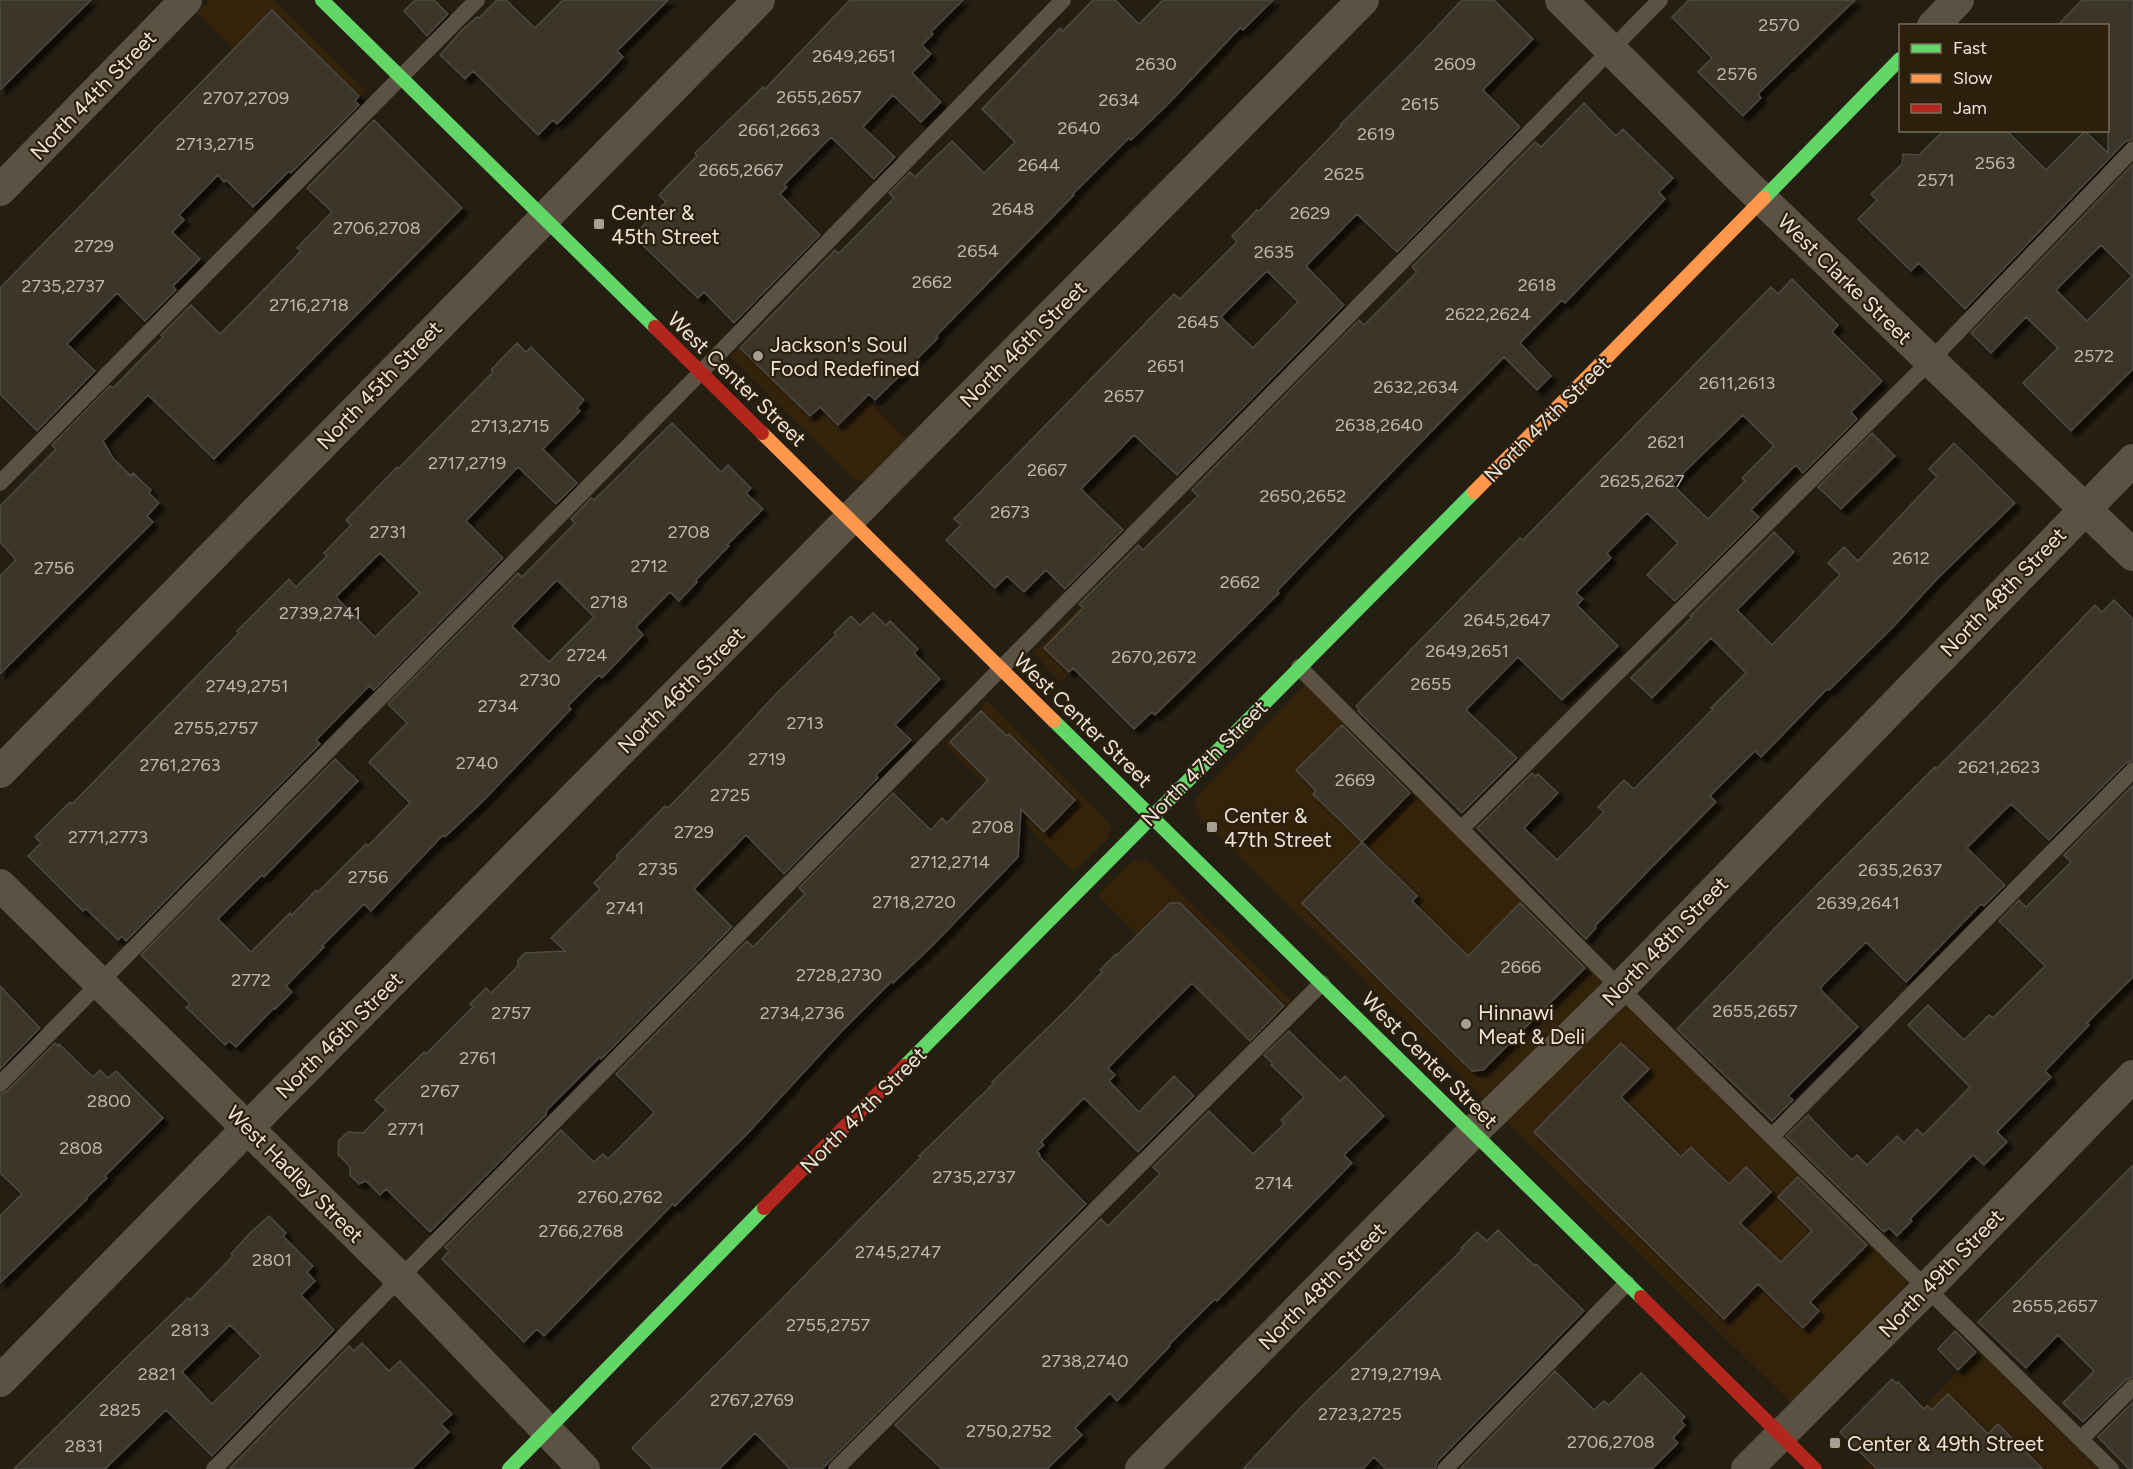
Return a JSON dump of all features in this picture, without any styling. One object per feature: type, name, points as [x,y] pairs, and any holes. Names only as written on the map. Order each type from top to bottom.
[{"type":"street","name":"North 44th Street","points":[[0,190],[186,0]]},
{"type":"street","name":"West Center Street","points":[[322,0],[1815,1469]]},
{"type":"street","name":"North 45th Street","points":[[0,772],[759,0]]},
{"type":"street","name":"North 46th Street","points":[[0,1381],[248,1127],[1363,0]]},
{"type":"street","name":"West Clarke Street","points":[[1561,0],[1763,201],[2133,555]]},
{"type":"street","points":[[1935,24],[1958,0]]},
{"type":"street","name":"North 47th Street","points":[[509,1469],[1151,816],[1763,201],[1899,60]]},
{"type":"street","name":"North 48th Street","points":[[1141,1469],[1473,1132],[1620,988],[2133,460]]},
{"type":"street","name":"West Hadley Street","points":[[0,885],[400,1278],[584,1469]]},
{"type":"street","name":"North 49th Street","points":[[1747,1469],[2133,1076]]},
{"type":"lane","points":[[0,483],[477,0]]},
{"type":"lane","points":[[0,1084],[700,373],[1063,0]]},
{"type":"lane","points":[[214,1469],[1660,0]]},
{"type":"lane","points":[[1462,828],[1930,361],[2133,149]]},
{"type":"lane","points":[[1299,667],[1620,988],[2111,1469]]},
{"type":"lane","points":[[1772,1136],[2133,770]]},
{"type":"lane","points":[[836,1469],[1322,983]]},
{"type":"lane","points":[[1445,1469],[1627,1283]]},
{"type":"lane","points":[[2081,1439],[2133,1387]]},
{"type":"shaded area","points":[[210,0],[274,0],[366,91],[322,135],[197,13]]},
{"type":"shaded area","points":[[776,309],[908,440],[864,482],[854,479],[730,357]]},
{"type":"shaded area","points":[[1079,608],[1108,635],[1061,682],[1033,653]]},
{"type":"shaded area","points":[[1306,683],[1909,1282],[1792,1404],[1198,816],[1194,809],[1197,797]]},
{"type":"shaded area","points":[[987,701],[1108,822],[1111,828],[1106,840],[1074,872],[945,745]]},
{"type":"shaded area","points":[[1142,859],[1149,862],[1292,1001],[1249,1044],[1098,896],[1130,864]]},
{"type":"shaded area","points":[[1979,1351],[2098,1469],[1862,1469]]},
{"type":"building","points":[[0,0],[91,0],[0,90]]},
{"type":"building","points":[[415,0],[434,0],[448,14],[427,36],[404,11]]},
{"type":"building","points":[[497,0],[506,0],[535,28],[563,0],[668,0],[617,51],[623,57],[601,80],[557,124],[553,120],[538,135],[473,71],[465,79],[440,55],[463,29],[477,17],[479,18]]},
{"type":"building","points":[[850,0],[963,0],[931,32],[933,34],[922,45],[931,54],[912,73],[941,102],[921,122],[893,95],[863,127],[895,157],[874,179],[831,137],[784,185],[787,187],[780,194],[820,235],[734,323],[704,292],[698,298],[633,236],[666,202],[659,195],[697,156],[695,153],[763,87],[765,89]]},
{"type":"building","points":[[1093,0],[1115,0],[1139,24],[1163,0],[1273,0],[1243,30],[1240,28],[1169,103],[1131,140],[1129,138],[1073,194],[936,336],[938,338],[875,400],[869,394],[838,425],[820,407],[810,416],[740,348],[835,250],[839,253],[894,198],[889,193],[910,172],[915,177],[952,141],[984,173],[1015,142],[982,109],[1060,28],[1063,31]]},
{"type":"building","points":[[1462,0],[1494,0],[1533,39],[1483,90],[1520,127],[1397,252],[1357,214],[1306,266],[1344,305],[1177,475],[1134,435],[1081,489],[1123,530],[1065,589],[1046,570],[1024,592],[1007,576],[995,588],[946,540],[961,525],[954,519],[1174,294],[1180,299],[1237,242],[1232,236]],"holes":[[[1267,271],[1298,302],[1253,348],[1221,317]]]},
{"type":"building","points":[[1689,0],[1855,0],[1758,94],[1761,98],[1743,116],[1698,72],[1712,58],[1672,17]]},
{"type":"building","points":[[2082,0],[2133,0],[2133,139],[2125,142],[1965,309],[1919,263],[1911,271],[1858,219],[1877,200],[1871,194],[1902,164],[1903,154],[1919,155],[1942,132],[2008,132],[2046,170],[2084,132],[2108,153],[2109,24],[2059,24]]},
{"type":"building","points":[[272,10],[359,96],[355,101],[359,105],[291,173],[289,171],[253,207],[218,175],[179,215],[184,220],[172,232],[200,259],[173,286],[176,290],[145,321],[117,293],[67,344],[95,371],[37,431],[0,394],[0,288]]},
{"type":"building","points":[[1584,103],[1616,136],[1623,129],[1673,178],[1659,192],[1665,199],[1565,303],[1562,300],[1520,343],[1551,376],[1537,390],[1504,357],[1277,591],[1279,593],[1155,715],[1152,712],[1134,729],[1073,668],[1069,672],[1044,648],[1083,608],[1079,604],[1138,545],[1143,550],[1198,496],[1192,490],[1359,320],[1364,325],[1417,272],[1412,267],[1535,142],[1541,147]]},
{"type":"building","points":[[374,120],[462,208],[214,459],[148,395],[103,441],[113,458],[131,476],[133,473],[151,490],[149,493],[159,503],[147,516],[153,522],[0,674],[0,576],[16,560],[0,542],[0,506],[56,449],[52,445],[110,386],[113,388],[191,305],[220,334],[248,306],[301,251],[297,248],[332,212],[307,188]]},
{"type":"building","points":[[2133,164],[2133,369],[2071,431],[2023,383],[2058,348],[2026,317],[1991,353],[1971,333]],"holes":[[[2101,245],[2132,276],[2087,321],[2056,290]]]},
{"type":"building","points":[[1792,279],[1838,325],[1832,332],[1882,381],[1851,412],[1857,419],[1803,473],[1796,465],[1751,510],[1759,517],[1675,601],[1647,575],[1678,543],[1647,513],[1607,553],[1611,558],[1576,593],[1583,599],[1577,605],[1618,646],[1562,700],[1518,657],[1466,710],[1517,758],[1462,813],[1358,711],[1356,706],[1520,538],[1523,540],[1771,287],[1778,294]],"holes":[[[1743,415],[1774,446],[1742,478],[1745,481],[1708,519],[1672,484]]]},
{"type":"building","points":[[517,343],[526,352],[531,347],[584,400],[577,408],[580,411],[543,449],[577,483],[556,504],[518,467],[466,521],[503,558],[374,690],[369,686],[316,740],[320,744],[126,941],[122,936],[118,940],[86,909],[83,911],[28,856],[41,843],[35,837],[70,802],[72,804],[289,579],[296,587],[327,556],[324,553],[351,525],[346,520],[493,372],[491,370]],"holes":[[[380,553],[420,593],[375,637],[336,597]]]},
{"type":"building","points":[[672,423],[721,472],[728,465],[751,488],[746,493],[763,509],[727,545],[729,546],[679,601],[670,592],[636,627],[643,635],[602,678],[599,675],[568,706],[571,709],[483,801],[445,837],[443,835],[371,911],[364,904],[322,946],[324,947],[286,986],[292,992],[275,1009],[236,1047],[229,1041],[225,1045],[186,1007],[190,1004],[141,955],[335,759],[358,781],[264,877],[262,875],[218,919],[251,952],[290,913],[292,915],[316,890],[318,892],[366,844],[368,846],[410,803],[369,762],[407,723],[388,704],[518,573],[522,577],[575,523],[571,519],[591,498],[594,500]],"holes":[[[557,580],[594,617],[549,662],[512,626]]]},
{"type":"building","points":[[1872,433],[1895,456],[1841,509],[1818,487]]},
{"type":"building","points":[[1954,443],[2015,503],[1761,757],[1755,751],[1710,796],[1716,802],[1595,926],[1596,928],[1586,939],[1477,828],[1532,773],[1535,776],[1538,774],[1558,793],[1524,828],[1557,860],[1604,812],[1598,807],[1624,780],[1634,789],[1746,673],[1711,638],[1652,698],[1631,678],[1692,617],[1690,616],[1774,532],[1794,552],[1737,610],[1772,645],[1840,575],[1828,563],[1844,547],[1858,561],[1937,477],[1929,469]]},
{"type":"building","points":[[2114,600],[2133,619],[2133,760],[2126,763],[2049,840],[2011,804],[1967,848],[2005,885],[1984,906],[1981,904],[1906,982],[1866,942],[1823,985],[1820,989],[1858,1027],[1788,1096],[1793,1100],[1772,1121],[1677,1029],[1815,887],[1988,717],[2095,605],[2102,612]]},
{"type":"building","points":[[873,613],[886,625],[890,621],[918,649],[914,653],[940,679],[895,725],[911,740],[876,775],[878,778],[784,874],[746,835],[694,889],[732,927],[547,1110],[546,1115],[430,1232],[386,1189],[380,1195],[366,1181],[359,1184],[350,1175],[350,1167],[338,1154],[339,1140],[348,1132],[363,1133],[386,1110],[375,1100],[473,1007],[470,1004],[486,988],[491,993],[518,966],[518,960],[525,953],[565,951],[551,938],[600,889],[594,883],[618,858],[616,856],[665,806],[668,808],[776,694],[836,635],[834,633],[851,616],[860,625]]},
{"type":"building","points":[[981,711],[1007,736],[1009,734],[1075,800],[1044,832],[1021,809],[1018,857],[932,946],[893,983],[892,981],[840,1033],[747,1134],[675,1206],[673,1204],[544,1336],[537,1329],[524,1342],[442,1259],[449,1251],[445,1247],[561,1130],[594,1162],[603,1154],[608,1159],[652,1115],[654,1112],[616,1074],[747,941],[753,947],[805,894],[799,888],[893,793],[931,830],[942,818],[947,823],[988,780],[950,742]]},
{"type":"building","points":[[1342,725],[1410,793],[1362,842],[1313,794],[1316,791],[1296,770]]},
{"type":"building","points":[[2133,785],[2133,977],[2087,1023],[2089,1025],[2045,1071],[2051,1077],[1997,1132],[2007,1142],[1984,1165],[1973,1155],[1910,1219],[1912,1221],[1897,1236],[1889,1228],[1884,1232],[1786,1136],[1808,1115],[1852,1160],[1857,1155],[1867,1165],[1897,1136],[1904,1143],[1917,1129],[1923,1135],[1970,1087],[1908,1025],[1928,1005],[1964,1040],[1989,1015],[1993,1018],[2045,966],[1999,921],[2019,900],[2026,907],[2071,862],[2064,855]]},
{"type":"building","points":[[1362,842],[1417,896],[1412,901],[1468,956],[1520,903],[1585,968],[1483,1070],[1472,1071],[1302,903]]},
{"type":"building","points":[[1170,903],[1180,903],[1284,1006],[1250,1041],[1192,983],[1143,1032],[1108,1068],[1115,1075],[1109,1081],[1139,1112],[1174,1076],[1194,1096],[1138,1152],[1084,1098],[1041,1142],[1044,1145],[1037,1151],[1039,1156],[1086,1204],[822,1469],[790,1469],[755,1433],[719,1469],[653,1469],[632,1448],[775,1306],[921,1157],[919,1156],[994,1083],[992,1082],[1068,1008],[1102,972],[1100,970]]},
{"type":"building","points":[[0,986],[40,1028],[0,1069]]},
{"type":"building","points":[[1289,1031],[1340,1081],[1345,1076],[1384,1116],[1344,1155],[1352,1163],[1217,1301],[1215,1299],[1169,1345],[1117,1401],[1110,1393],[1075,1428],[1082,1435],[1047,1469],[942,1469],[895,1425],[1101,1219],[1108,1226],[1160,1174],[1153,1167],[1209,1111],[1253,1154],[1284,1124],[1281,1120],[1304,1097],[1271,1065],[1273,1064],[1264,1055]]},
{"type":"building","points":[[55,1043],[58,1046],[59,1044],[93,1077],[100,1070],[108,1078],[116,1071],[163,1118],[105,1176],[107,1178],[87,1199],[0,1283],[0,1216],[22,1194],[0,1173],[0,1094],[7,1091]]},
{"type":"building","points":[[1621,1043],[1649,1069],[1621,1097],[1681,1157],[1691,1147],[1729,1184],[1746,1167],[1771,1192],[1740,1223],[1781,1262],[1812,1231],[1778,1197],[1798,1177],[1867,1245],[1810,1302],[1819,1311],[1803,1328],[1758,1284],[1724,1319],[1534,1132]]},
{"type":"building","points":[[2133,1165],[2133,1377],[2126,1380],[2083,1422],[2063,1403],[2094,1371],[2058,1335],[2026,1368],[1978,1322]]},
{"type":"building","points":[[269,1216],[286,1233],[283,1236],[313,1266],[307,1272],[315,1281],[301,1295],[334,1330],[212,1456],[166,1410],[105,1469],[14,1469],[188,1298],[190,1300],[233,1256],[231,1254]],"holes":[[[230,1325],[261,1356],[212,1404],[182,1372]]]},
{"type":"building","points":[[1498,1230],[1584,1311],[1437,1462],[1435,1469],[1386,1469],[1374,1457],[1363,1469],[1243,1469],[1303,1405],[1463,1249],[1461,1248],[1477,1232],[1487,1241]]},
{"type":"building","points":[[1955,1331],[1976,1352],[1958,1370],[1938,1349]]},
{"type":"building","points":[[362,1343],[389,1371],[400,1361],[452,1414],[441,1424],[449,1432],[412,1469],[229,1469],[349,1346],[354,1351]]},
{"type":"building","points":[[1555,1371],[1594,1410],[1604,1401],[1609,1405],[1641,1373],[1685,1417],[1681,1421],[1685,1425],[1673,1438],[1678,1443],[1652,1469],[1460,1469]]},
{"type":"building","points":[[1892,1379],[1898,1382],[1924,1409],[1927,1406],[1932,1410],[1948,1394],[1988,1434],[1998,1424],[2043,1469],[1877,1469],[1840,1432]]},
{"type":"building","points":[[2133,1402],[2133,1469],[2129,1469],[2098,1437]]},
{"type":"traffic: fast","points":[[322,0],[655,327]]},
{"type":"traffic: fast","points":[[1764,198],[1899,60]]},
{"type":"traffic: fast","points":[[905,1066],[1474,492]]},
{"type":"traffic: fast","points":[[1054,721],[1641,1297]]},
{"type":"traffic: fast","points":[[509,1469],[764,1208]]},
{"type":"traffic: slow","points":[[1474,492],[1764,198]]},
{"type":"traffic: slow","points":[[762,433],[1054,721]]},
{"type":"traffic: jam","points":[[655,327],[762,433]]},
{"type":"traffic: jam","points":[[764,1208],[905,1066]]},
{"type":"traffic: jam","points":[[1641,1297],[1815,1469]]},
{"type":"place","name":"Center & 45th Street","points":[[599,224]]},
{"type":"place","name":"Jackson's Soul Food Redefined","points":[[758,356]]},
{"type":"place","name":"Center & 47th Street","points":[[1212,827]]},
{"type":"place","name":"Hinnawi Meat & Deli","points":[[1466,1024]]},
{"type":"place","name":"Center & 49th Street","points":[[1835,1443]]}]
